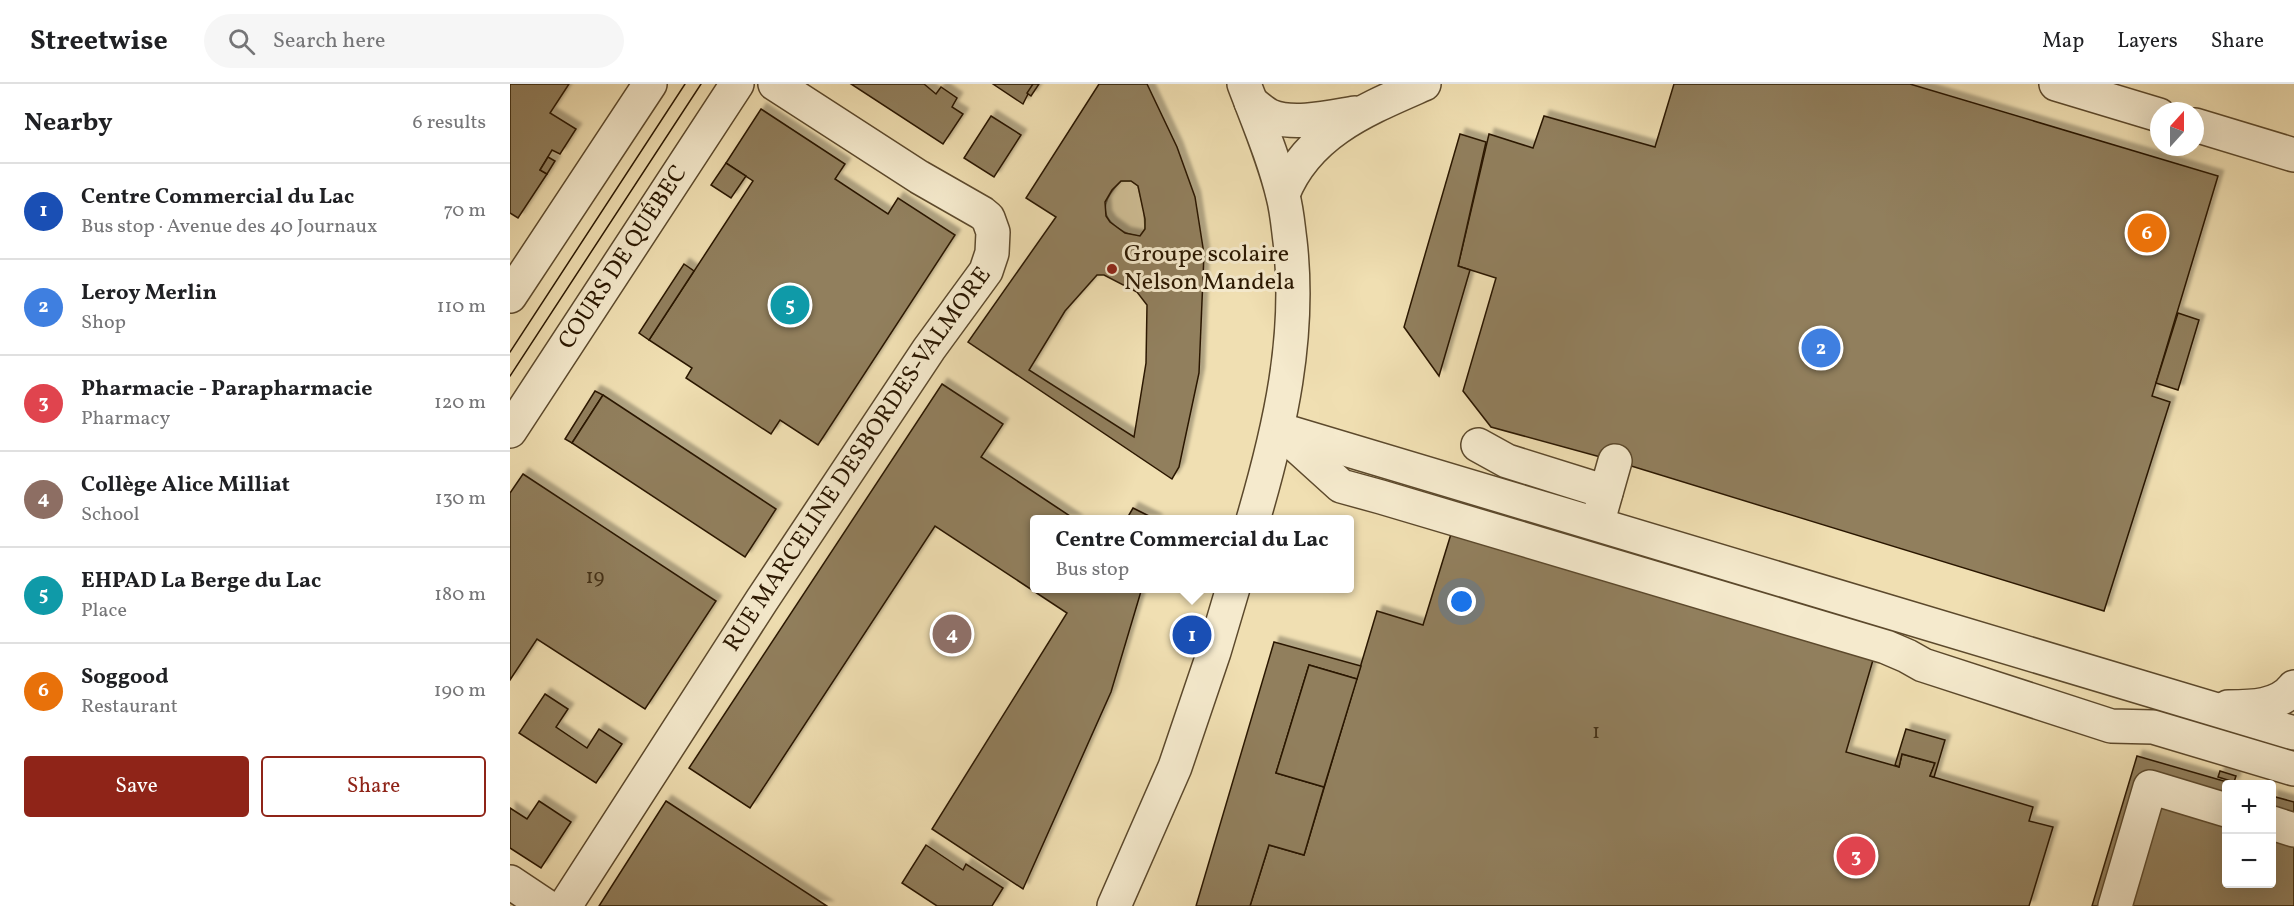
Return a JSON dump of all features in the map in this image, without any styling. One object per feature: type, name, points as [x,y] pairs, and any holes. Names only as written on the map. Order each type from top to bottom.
[{"type":"street","points":[[510,296],[650,84]]},
{"type":"street","name":"COURS DE QUÉBEC","points":[[510,431],[737,84]]},
{"type":"street","name":"RUE MARCELINE DESBORDES-VALMORE","points":[[565,906],[762,600],[929,349],[980,279],[992,253],[993,232],[988,218],[982,213],[919,177],[775,84]]},
{"type":"street","points":[[1283,194],[1290,176],[1316,145],[1359,113],[1424,84]]},
{"type":"street","points":[[2056,84],[2129,94],[2150,109]]},
{"type":"street","points":[[1247,93],[1269,116],[1279,118],[1310,120],[1359,113]]},
{"type":"street","points":[[1247,93],[1264,134],[1283,194],[1293,265],[1293,318],[1288,378],[1278,429],[1254,515]]},
{"type":"street","points":[[2204,128],[2294,155]]},
{"type":"street","points":[[1278,429],[2294,733]]},
{"type":"street","points":[[1278,429],[1341,486],[1886,647],[1923,665],[2110,726],[2153,727],[2294,769]]},
{"type":"street","points":[[1478,445],[1507,461],[1610,476],[1597,524]]},
{"type":"street","points":[[1114,906],[1175,767],[1208,672],[1232,593]]},
{"type":"street","points":[[2208,708],[2250,707],[2274,702],[2294,687]]},
{"type":"street","points":[[2115,906],[2150,787],[2222,809]]},
{"type":"street","points":[[2276,825],[2294,830]]},
{"type":"street","points":[[510,882],[546,906]]},
{"type":"shaded area","points":[[1121,181],[1131,181],[1138,186],[1144,211],[1145,229],[1140,236],[1123,231],[1107,216],[1105,210],[1108,199]]},
{"type":"building","points":[[510,84],[569,84],[550,113],[576,129],[560,154],[552,150],[540,170],[547,174],[518,218],[510,213]]},
{"type":"building","points":[[851,84],[924,84],[936,94],[941,87],[957,98],[952,107],[963,114],[943,144]]},
{"type":"building","points":[[993,84],[1033,84],[1023,104]]},
{"type":"building","points":[[1033,84],[1039,84],[1031,96],[1027,93]]},
{"type":"building","name":"Groupe scolaire Nelson Mandela","points":[[1099,84],[1147,84],[1177,147],[1195,197],[1204,254],[1199,373],[1179,467],[1172,479],[968,342],[1056,217],[1026,198]],"holes":[[[1121,181],[1131,181],[1138,186],[1145,219],[1145,229],[1140,236],[1125,233],[1110,222],[1106,216],[1105,202]],[[1097,275],[1104,275],[1137,292],[1147,305],[1146,363],[1134,437],[1029,370],[1065,311]]]},
{"type":"building","points":[[1674,84],[1910,84],[2218,176],[2152,396],[2170,402],[2104,611],[1615,461],[1491,427],[1463,391],[1496,278],[1458,266],[1489,134],[1533,148],[1544,116],[1655,147]]},
{"type":"building","points":[[761,109],[845,164],[835,179],[888,214],[898,198],[955,235],[818,445],[780,420],[771,434],[686,378],[692,368],[649,340],[753,181],[726,163]]},
{"type":"building","points":[[991,116],[1021,135],[994,177],[964,158]]},
{"type":"building","points":[[1460,134],[1486,142],[1458,266],[1470,270],[1439,376],[1404,327]]},
{"type":"building","points":[[548,157],[555,161],[547,174],[540,170]]},
{"type":"building","points":[[726,163],[746,176],[731,198],[711,185]]},
{"type":"building","points":[[684,264],[694,271],[649,340],[639,333]]},
{"type":"building","points":[[2178,313],[2199,320],[2178,390],[2156,383]]},
{"type":"building","points":[[942,384],[1003,424],[981,457],[1068,515],[1030,515],[1030,589],[935,526],[750,808],[689,768]]},
{"type":"building","points":[[595,391],[603,395],[572,443],[565,439]]},
{"type":"building","points":[[603,395],[776,509],[745,557],[572,443]]},
{"type":"building","points":[[523,474],[716,601],[645,709],[537,639],[510,680],[510,493]]},
{"type":"building","points":[[1133,508],[1147,515],[1129,515]]},
{"type":"building","points":[[1451,534],[1873,660],[1846,752],[1899,767],[1902,754],[1935,763],[1930,776],[2033,807],[2029,821],[2053,827],[2029,906],[1250,906],[1269,845],[1304,855],[1377,611],[1423,625]]},
{"type":"building","points":[[1037,593],[1141,593],[1111,692],[1023,889],[932,829],[1067,613]]},
{"type":"building","points":[[1274,642],[1361,666],[1357,679],[1309,665],[1276,773],[1324,787],[1304,855],[1269,845],[1250,906],[1196,906]]},
{"type":"building","points":[[1309,665],[1357,679],[1324,787],[1276,773]]},
{"type":"building","points":[[545,694],[568,709],[556,727],[587,748],[599,729],[622,744],[596,783],[519,733]]},
{"type":"building","points":[[1906,729],[1945,740],[1934,777],[1930,776],[1935,763],[1902,754],[1899,767],[1895,765]]},
{"type":"building","points":[[2137,756],[2222,781],[2222,888],[2276,888],[2276,797],[2294,802],[2294,906],[2092,906]]},
{"type":"building","points":[[2220,771],[2236,776],[2235,780],[2218,777]]},
{"type":"building","points":[[539,801],[571,822],[541,868],[510,848],[510,808],[527,819]]},
{"type":"building","points":[[666,801],[827,906],[599,906]]},
{"type":"building","points":[[926,845],[963,870],[966,864],[1003,888],[992,906],[937,906],[902,883]]},
{"type":"tram line","points":[[510,352],[685,84]]},
{"type":"tram line","points":[[510,376],[701,84]]},
{"type":"place","name":"Soggood","points":[[2147,233]]},
{"type":"place","name":"Groupe scolaire Nelson Mandela","points":[[1112,269]]},
{"type":"place","name":"EHPAD La Berge du Lac","points":[[790,305]]},
{"type":"place","name":"Leroy Merlin","points":[[1821,348]]},
{"type":"place","name":"Collège Alice Milliat","points":[[952,634]]},
{"type":"place","name":"Centre Commercial du Lac","points":[[1192,635]]},
{"type":"place","name":"Pharmacie - Parapharmacie","points":[[1856,856]]}]
